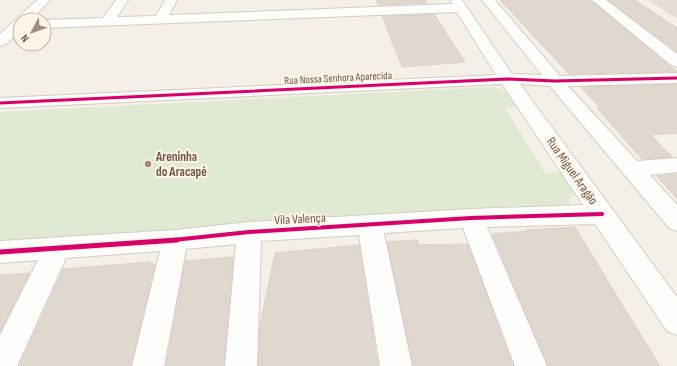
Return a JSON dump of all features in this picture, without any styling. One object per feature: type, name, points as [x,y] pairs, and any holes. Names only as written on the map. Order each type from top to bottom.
[{"type":"street","points":[[31,12],[44,0]]},
{"type":"street","points":[[107,22],[122,0]]},
{"type":"street","points":[[160,20],[170,0]]},
{"type":"street","points":[[272,0],[272,14]]},
{"type":"street","points":[[488,0],[555,81],[677,221]]},
{"type":"street","points":[[598,0],[677,62]]},
{"type":"street","points":[[52,24],[160,20],[229,11],[272,14],[330,6],[458,4]]},
{"type":"street","name":"Rua Miguel Aragão","points":[[458,4],[507,79],[677,321]]},
{"type":"street","points":[[0,42],[12,31]]},
{"type":"street","name":"Rua Nossa Senhora Aparecida","points":[[0,103],[507,79],[555,81],[677,78]]},
{"type":"street","points":[[632,169],[677,165]]},
{"type":"street","name":"Vila Valença","points":[[0,252],[175,240],[249,232],[471,218],[602,214]]},
{"type":"street","points":[[471,218],[531,366]]},
{"type":"street","points":[[370,225],[396,366]]},
{"type":"street","points":[[241,366],[249,232]]},
{"type":"street","points":[[148,366],[175,240]]},
{"type":"street","points":[[1,366],[58,247]]},
{"type":"shaded area","points":[[648,0],[677,0],[677,19]]},
{"type":"green space","points":[[493,87],[510,93],[517,104],[516,106],[505,108],[545,173],[563,172],[575,190],[567,206],[0,244],[0,112]]},
{"type":"building","points":[[376,0],[425,0],[427,3],[378,5]]},
{"type":"building","points":[[500,0],[591,0],[677,72],[569,74]]},
{"type":"building","points":[[608,0],[635,0],[677,28],[677,52]]},
{"type":"building","points":[[434,14],[465,62],[402,67],[382,16]]},
{"type":"building","points":[[677,84],[677,133],[651,135],[672,157],[642,159],[597,108],[600,108],[581,87]]},
{"type":"building","points":[[677,174],[677,199],[657,176]]},
{"type":"building","points":[[575,227],[660,366],[548,366],[492,234]]},
{"type":"building","points":[[418,240],[419,245],[468,244],[513,366],[413,366],[387,242]]},
{"type":"building","points":[[359,245],[378,366],[258,366],[260,325],[275,253]]},
{"type":"building","points":[[233,257],[224,366],[166,366],[185,261]]},
{"type":"building","points":[[151,262],[149,264],[155,264],[131,366],[19,366],[63,269]]},
{"type":"building","points":[[30,273],[0,332],[0,275]]},
{"type":"cycle path","points":[[0,103],[507,79],[555,81],[677,78]]},
{"type":"cycle path","points":[[0,252],[175,240],[249,232],[471,218],[602,214]]},
{"type":"place","name":"Areninha do Aracapé","points":[[148,164]]}]
